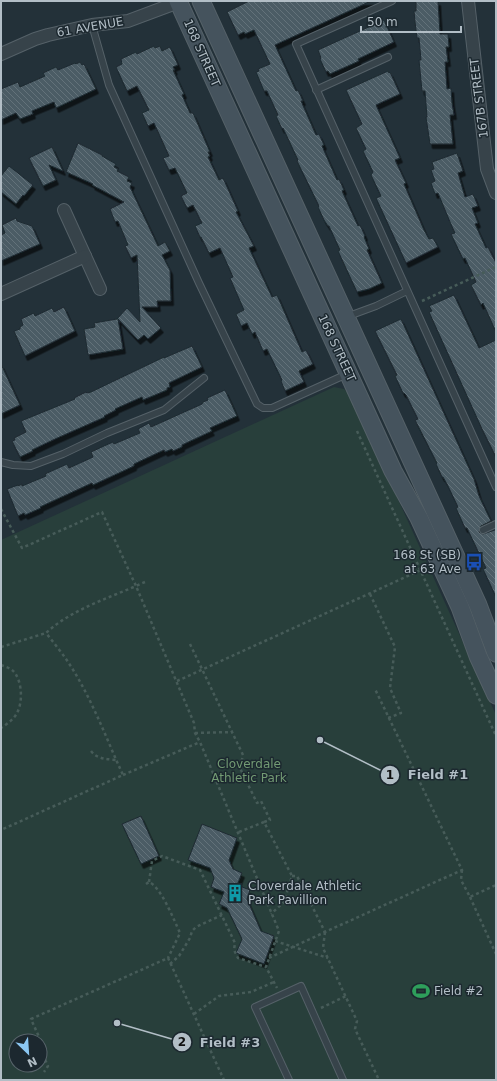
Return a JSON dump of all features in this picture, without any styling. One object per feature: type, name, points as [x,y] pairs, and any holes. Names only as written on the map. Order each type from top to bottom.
[{"type":"main road","name":"168 STREET","points":[[179,1],[393,471],[419,518],[460,608],[478,656],[496,694]]},
{"type":"main road","points":[[179,1],[190,6],[193,10],[235,97],[250,120],[259,129]]},
{"type":"main road","name":"168 STREET","points":[[201,1],[478,605],[491,624],[496,653]]},
{"type":"main road","points":[[470,633],[491,624]]},
{"type":"street","name":"61 AVENUE","points":[[1,54],[41,37],[92,25],[128,21],[179,1]]},
{"type":"street","name":"167B STREET","points":[[468,1],[487,169],[496,194]]},
{"type":"street","points":[[64,210],[100,289]]},
{"type":"street","points":[[1,294],[85,256]]},
{"type":"lane","points":[[392,1],[296,44],[496,487]]},
{"type":"lane","points":[[92,25],[109,85],[199,283],[257,404],[263,408],[272,408],[348,373]]},
{"type":"lane","points":[[316,90],[388,57]]},
{"type":"lane","points":[[346,317],[376,306],[407,291]]},
{"type":"lane","points":[[1,462],[13,465],[31,466],[62,454],[107,433],[164,410],[204,378]]},
{"type":"lane","points":[[483,530],[496,524]]},
{"type":"lane","points":[[288,1080],[255,1007],[301,986],[343,1080]]},
{"type":"path","points":[[422,301],[496,267]]},
{"type":"path","points":[[354,425],[496,736]]},
{"type":"path","points":[[1,509],[22,548],[102,512],[177,681],[194,723],[195,733],[239,832],[279,931],[266,967]]},
{"type":"path","points":[[177,681],[420,570]]},
{"type":"path","points":[[1,647],[46,633],[56,624],[70,616],[145,582]]},
{"type":"path","points":[[370,594],[395,648],[390,688],[401,713],[388,718]]},
{"type":"path","points":[[46,633],[69,664],[81,685],[123,775]]},
{"type":"path","points":[[190,644],[244,755],[240,768],[257,803],[261,801],[270,820],[239,832]]},
{"type":"path","points":[[1,665],[11,669],[16,674],[21,695],[17,712],[12,719],[1,728]]},
{"type":"path","points":[[375,689],[462,870],[461,880],[496,954]]},
{"type":"path","points":[[195,733],[232,732]]},
{"type":"path","points":[[1,830],[200,742]]},
{"type":"path","points":[[91,751],[94,756],[117,761]]},
{"type":"path","points":[[264,822],[292,876],[284,902],[271,914]]},
{"type":"path","points":[[37,1033],[31,1019],[168,958],[180,933],[154,884],[148,883],[152,861],[162,856],[200,870],[235,943],[234,950],[238,958],[266,967],[280,995]]},
{"type":"path","points":[[269,958],[462,870]]},
{"type":"path","points":[[292,876],[297,876],[325,932],[323,948],[357,1021],[355,1029],[379,1080]]},
{"type":"path","points":[[470,897],[496,885]]},
{"type":"path","points":[[170,964],[179,956],[192,931],[196,927],[222,915]]},
{"type":"path","points":[[275,941],[328,958]]},
{"type":"path","points":[[168,958],[224,1080]]},
{"type":"path","points":[[194,1014],[219,996],[251,992],[274,982]]},
{"type":"path","points":[[313,1012],[346,996]]},
{"type":"green space","name":"Cloverdale Athletic Park","points":[[334,387],[344,389],[351,396],[496,715],[496,1080],[1,1080],[1,540]]},
{"type":"building","points":[[249,1],[371,1],[275,45],[296,91],[298,90],[303,101],[301,101],[316,135],[319,134],[324,145],[322,146],[337,180],[339,179],[344,190],[342,191],[358,226],[360,225],[365,236],[364,237],[369,249],[367,250],[382,283],[369,289],[357,292],[338,251],[340,250],[329,226],[324,220],[318,207],[319,206],[297,161],[298,160],[276,116],[278,115],[267,91],[264,91],[256,72],[259,71],[258,69],[270,64],[254,30],[238,35],[227,12]]},
{"type":"building","points":[[416,1],[438,1],[440,34],[448,34],[449,47],[446,47],[448,62],[445,62],[447,89],[451,88],[454,115],[450,115],[453,144],[430,144],[426,117],[425,91],[422,91],[419,60],[421,60],[419,38],[417,38],[415,22],[414,11],[416,11]]},
{"type":"building","points":[[384,20],[394,42],[358,59],[359,61],[330,74],[328,71],[326,72],[318,50]]},
{"type":"building","points":[[154,46],[155,48],[160,46],[162,51],[170,47],[178,65],[173,67],[175,70],[173,70],[184,94],[182,95],[190,113],[193,113],[210,152],[208,152],[210,156],[208,157],[219,180],[223,178],[238,211],[236,212],[254,246],[249,248],[272,297],[277,295],[302,352],[306,350],[313,364],[299,371],[304,382],[285,391],[281,381],[282,380],[267,349],[263,351],[255,332],[252,334],[247,323],[241,326],[236,314],[244,310],[230,278],[233,277],[220,248],[209,253],[200,237],[195,226],[202,223],[193,205],[187,208],[181,196],[187,193],[175,168],[169,170],[163,158],[169,156],[154,123],[148,126],[142,113],[149,110],[137,86],[127,91],[116,67],[122,64],[121,59],[136,52],[137,54]]},
{"type":"building","points":[[80,62],[82,65],[84,64],[96,89],[56,108],[54,102],[32,111],[33,114],[20,119],[16,113],[1,120],[1,89],[18,82],[20,87],[45,76],[43,73],[56,67],[58,70]]},
{"type":"building","points":[[388,71],[389,73],[390,72],[400,94],[376,105],[400,158],[395,160],[406,183],[404,184],[424,230],[429,239],[433,238],[438,247],[406,263],[376,198],[381,196],[371,175],[373,172],[363,151],[366,149],[356,128],[362,124],[346,90]]},
{"type":"building","points":[[78,143],[116,164],[114,167],[118,169],[117,171],[129,177],[127,181],[132,183],[130,187],[158,246],[165,242],[170,251],[162,255],[170,270],[171,301],[157,301],[158,307],[142,307],[161,328],[148,339],[144,335],[138,340],[118,319],[123,349],[88,355],[84,329],[95,327],[94,323],[117,319],[127,308],[140,322],[137,255],[131,258],[125,246],[128,245],[118,221],[115,222],[110,209],[124,202],[92,185],[93,184],[66,172]]},
{"type":"building","points":[[52,147],[63,171],[49,165],[56,180],[43,186],[29,158]]},
{"type":"building","points":[[457,153],[463,171],[458,173],[465,197],[473,194],[478,206],[472,208],[478,223],[475,224],[486,248],[488,247],[496,263],[496,332],[483,303],[481,305],[471,285],[476,282],[465,258],[463,259],[451,234],[455,233],[438,193],[435,194],[431,183],[435,181],[431,170],[434,169],[432,162]]},
{"type":"building","points":[[9,166],[33,185],[16,204],[1,192],[1,176]]},
{"type":"building","points":[[16,218],[17,221],[32,226],[40,244],[1,261],[1,235],[5,233],[2,225]]},
{"type":"building","points":[[454,295],[479,348],[496,340],[496,457],[429,312],[432,311],[429,306]]},
{"type":"building","points":[[64,307],[75,331],[25,356],[14,331],[20,329],[23,325],[21,319],[34,313],[35,316],[52,308],[54,312]]},
{"type":"building","points":[[401,319],[474,479],[479,496],[491,521],[481,526],[479,532],[483,534],[495,530],[496,597],[483,569],[486,568],[467,528],[465,528],[456,508],[458,507],[415,420],[418,419],[406,395],[403,393],[395,376],[397,375],[375,331]]},
{"type":"building","points":[[192,346],[202,367],[169,383],[170,387],[167,388],[167,390],[143,400],[142,397],[115,409],[116,410],[104,416],[105,417],[55,439],[20,457],[12,441],[15,440],[14,438],[26,432],[21,421],[75,399],[74,398],[86,392],[91,392],[164,357]]},
{"type":"building","points":[[1,364],[20,405],[1,414]]},
{"type":"building","points":[[225,390],[237,416],[210,428],[212,431],[182,445],[182,447],[173,451],[172,449],[165,452],[164,450],[93,485],[92,483],[40,507],[41,508],[25,515],[24,513],[18,516],[7,489],[22,484],[22,486],[46,476],[45,474],[67,464],[69,468],[93,457],[91,452],[113,442],[114,444],[140,433],[138,429],[149,423],[151,427],[202,404],[208,400],[207,398]]},
{"type":"building","points":[[141,816],[159,856],[141,864],[122,824]]},
{"type":"building","name":"Cloverdale Athletic Park Pavillion","points":[[202,824],[237,838],[229,860],[233,869],[242,873],[237,885],[250,890],[247,899],[261,931],[274,936],[264,964],[236,953],[242,939],[227,908],[219,904],[224,892],[211,887],[214,878],[210,868],[188,860]]},
{"type":"place","name":"168 St (SB) at 63 Ave","points":[[474,562]]},
{"type":"place","name":"Field #1","points":[[320,740]]},
{"type":"place","name":"Cloverdale Athletic Park Pavillion","points":[[235,893]]},
{"type":"place","name":"Field #2","points":[[421,991]]},
{"type":"place","name":"Field #3","points":[[117,1023]]}]
